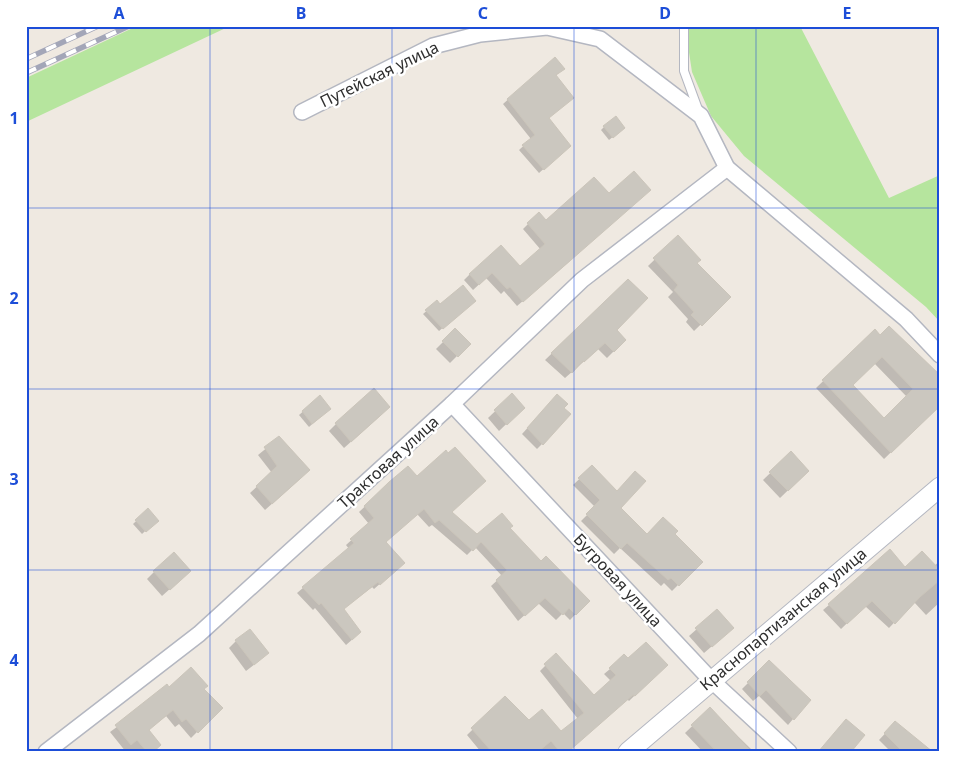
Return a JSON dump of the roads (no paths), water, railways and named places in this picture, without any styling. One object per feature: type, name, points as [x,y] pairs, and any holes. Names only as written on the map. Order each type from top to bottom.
[{"type":"street","name":"Путейская улица","points":[[302,112],[433,46],[480,34],[548,27],[600,39],[701,116],[727,168]]},
{"type":"street","points":[[727,168],[906,319],[940,355]]},
{"type":"street","name":"Трактовая улица","points":[[46,752],[199,634],[452,404],[582,280],[727,168]]},
{"type":"street","name":"Бугровая улица","points":[[452,404],[711,680],[789,752]]},
{"type":"street","name":"Краснопартизанская улица","points":[[628,752],[940,487]]},
{"type":"lane","points":[[684,26],[684,71],[701,116]]},
{"type":"railway","points":[[26,59],[98,26]]},
{"type":"railway","points":[[26,73],[129,26]]}]
